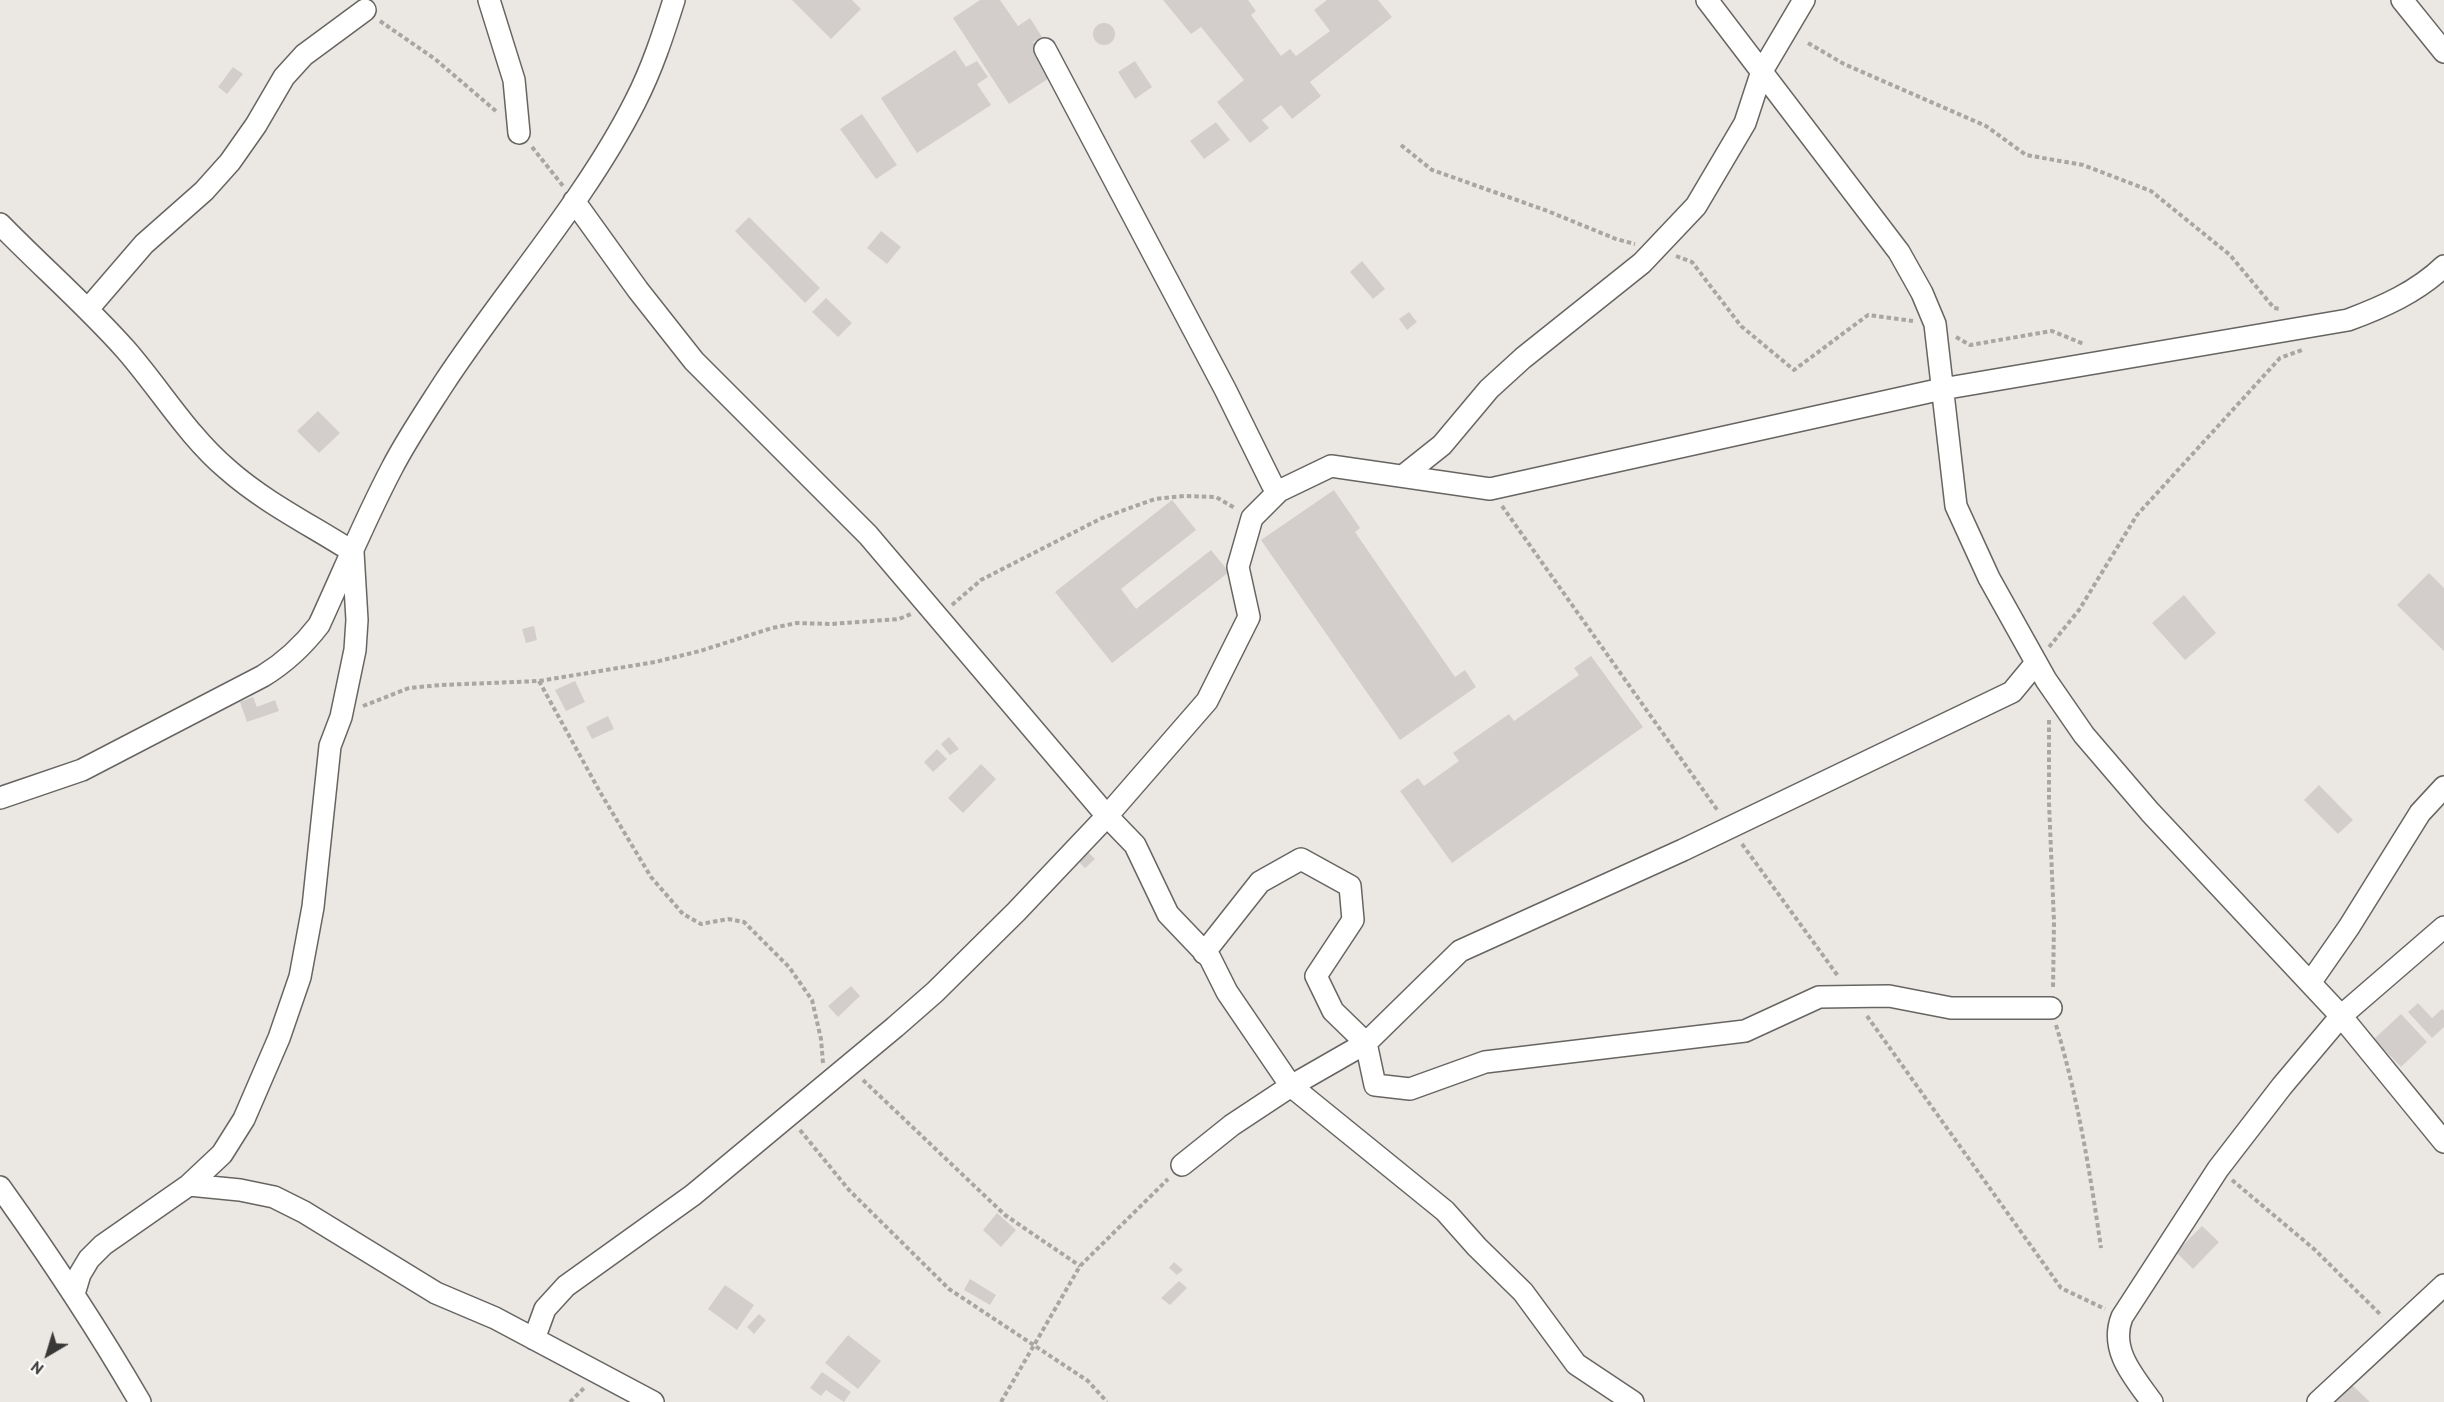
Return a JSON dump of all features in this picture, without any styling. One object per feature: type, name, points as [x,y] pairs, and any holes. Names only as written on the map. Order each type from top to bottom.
[{"type":"street","points":[[489,0],[514,80],[519,133]]},
{"type":"street","points":[[0,798],[82,770],[285,663],[303,646],[319,625],[392,468],[443,385],[494,310],[574,201],[636,101],[659,47],[674,0]]},
{"type":"street","points":[[1707,0],[1899,252],[1922,293],[1935,324],[1956,506],[1989,578],[2036,663],[2084,735],[2150,812],[2341,1016],[2444,1142]]},
{"type":"street","points":[[1403,476],[1442,445],[1489,389],[1523,358],[1642,263],[1696,206],[1744,123],[1762,71],[1803,0]]},
{"type":"street","points":[[2402,0],[2444,52]]},
{"type":"street","points":[[88,309],[144,244],[204,191],[230,162],[284,77],[304,55],[366,10]]},
{"type":"street","points":[[1045,49],[1215,368],[1272,484],[1279,491]]},
{"type":"street","points":[[574,201],[638,290],[694,361],[868,535],[1107,816],[1135,845],[1168,914],[1210,958],[1227,992],[1291,1086],[1445,1211],[1477,1247],[1523,1292],[1576,1364],[1633,1402]]},
{"type":"street","points":[[0,224],[88,309],[127,351],[209,452],[225,468],[250,488],[353,552]]},
{"type":"street","points":[[534,1339],[546,1309],[566,1286],[693,1195],[935,992],[1016,912],[1107,816],[1207,701],[1249,617],[1238,567],[1252,518],[1279,491],[1331,466],[1490,489],[1942,389],[2348,320],[2383,307],[2429,280],[2444,266]]},
{"type":"street","points":[[74,1294],[80,1274],[89,1259],[103,1245],[189,1185],[222,1154],[244,1119],[279,1038],[300,976],[313,907],[330,746],[340,717],[355,650],[357,620],[353,552]]},
{"type":"street","points":[[1182,1165],[1232,1125],[1291,1086],[1366,1043],[1460,951],[1730,827],[2012,692],[2036,663]]},
{"type":"street","points":[[2310,983],[2349,927],[2420,813],[2444,787]]},
{"type":"street","points":[[1204,953],[1260,882],[1301,859],[1350,886],[1353,920],[1316,976],[1333,1011],[1366,1043],[1375,1085],[1410,1089],[1485,1062],[1745,1031],[1819,997],[1888,996],[1951,1008],[2051,1008]]},
{"type":"street","points":[[2152,1402],[2125,1364],[2117,1339],[2121,1317],[2218,1169],[2341,1016],[2444,927]]},
{"type":"street","points":[[189,1185],[240,1190],[274,1197],[304,1212],[436,1293],[495,1318],[653,1402]]},
{"type":"street","points":[[0,1187],[74,1294],[140,1402]]},
{"type":"street","points":[[2318,1402],[2444,1285]]},
{"type":"path","points":[[366,10],[469,86],[519,133],[574,201]]},
{"type":"path","points":[[1808,43],[1844,64],[1986,126],[2026,155],[2083,165],[2151,191],[2230,255],[2274,308],[2285,310]]},
{"type":"path","points":[[1401,145],[1432,170],[1545,210],[1616,239],[1646,246]]},
{"type":"path","points":[[1674,256],[1692,262],[1741,326],[1794,370],[1868,315],[1935,324],[1970,345],[2052,331],[2093,347]]},
{"type":"path","points":[[1490,489],[2061,1288],[2121,1317]]},
{"type":"path","points":[[340,717],[409,688],[539,681],[655,662],[797,623],[831,624],[898,619],[934,612],[981,580],[1102,518],[1155,499],[1184,496],[1216,497],[1252,518]]},
{"type":"path","points":[[539,681],[600,792],[651,877],[683,914],[701,924],[728,919],[744,922],[789,967],[812,1000],[822,1039],[824,1084]]},
{"type":"path","points":[[848,1065],[1005,1215],[1080,1266]]},
{"type":"path","points":[[788,1116],[849,1190],[948,1289],[1033,1347],[1089,1381],[1107,1402]]},
{"type":"path","points":[[1001,1402],[1080,1266],[1182,1165]]},
{"type":"path","points":[[2218,1169],[2314,1249],[2395,1329]]},
{"type":"building","points":[[792,0],[852,0],[861,9],[831,39]]},
{"type":"building","points":[[980,0],[1000,0],[1018,26],[1030,18],[1042,37],[1033,42],[1054,75],[1009,104],[953,18]]},
{"type":"building","points":[[1163,0],[1248,0],[1256,11],[1251,15],[1281,56],[1290,49],[1296,56],[1330,31],[1314,10],[1327,0],[1378,0],[1392,17],[1310,82],[1321,96],[1292,119],[1281,105],[1262,120],[1269,128],[1250,143],[1217,102],[1244,80],[1201,27],[1191,34]]},
{"type":"building","points":[[1104,23],[1112,26],[1115,34],[1112,42],[1104,45],[1096,42],[1093,34],[1096,26]]},
{"type":"building","points":[[955,50],[966,67],[977,61],[988,77],[977,84],[991,105],[917,153],[881,98]]},
{"type":"building","points":[[1135,61],[1152,87],[1135,99],[1118,72]]},
{"type":"building","points":[[233,67],[243,74],[227,94],[218,87]]},
{"type":"building","points":[[862,114],[897,165],[876,179],[840,129]]},
{"type":"building","points":[[1216,122],[1230,140],[1204,159],[1190,141]]},
{"type":"building","points":[[749,217],[820,288],[805,303],[735,231]]},
{"type":"building","points":[[881,231],[901,247],[887,264],[867,248]]},
{"type":"building","points":[[1362,261],[1385,289],[1373,299],[1350,272]]},
{"type":"building","points":[[826,298],[852,323],[838,337],[812,312]]},
{"type":"building","points":[[1409,312],[1417,322],[1407,330],[1399,319]]},
{"type":"building","points":[[318,411],[340,433],[319,453],[297,431]]},
{"type":"building","points":[[1334,490],[1360,528],[1355,532],[1455,677],[1465,670],[1476,687],[1400,740],[1261,540]]},
{"type":"building","points":[[1172,500],[1196,530],[1121,589],[1136,609],[1211,550],[1229,572],[1112,663],[1055,592]]},
{"type":"building","points":[[2429,573],[2444,588],[2444,651],[2397,605]]},
{"type":"building","points":[[2184,595],[2216,633],[2185,660],[2152,623]]},
{"type":"building","points":[[534,626],[537,640],[526,643],[522,629]]},
{"type":"building","points":[[1591,656],[1643,727],[1452,863],[1400,791],[1418,778],[1424,786],[1459,761],[1453,753],[1509,714],[1514,721],[1579,675],[1574,668]]},
{"type":"building","points":[[575,681],[585,702],[566,711],[555,690]]},
{"type":"building","points":[[253,697],[257,707],[275,700],[279,711],[247,722],[240,702]]},
{"type":"building","points":[[608,716],[614,729],[592,739],[586,727]]},
{"type":"building","points":[[949,737],[959,749],[950,755],[941,744]]},
{"type":"building","points":[[937,749],[947,759],[933,772],[924,762]]},
{"type":"building","points":[[981,764],[996,779],[963,813],[948,798]]},
{"type":"building","points":[[2319,785],[2353,820],[2338,834],[2304,800]]},
{"type":"building","points":[[1088,852],[1095,859],[1085,868],[1078,861]]},
{"type":"building","points":[[851,986],[860,996],[838,1017],[828,1006]]},
{"type":"building","points":[[2418,1003],[2432,1018],[2442,1009],[2444,1011],[2444,1027],[2432,1038],[2408,1012]]},
{"type":"building","points":[[2401,1014],[2427,1042],[2401,1067],[2374,1039]]},
{"type":"building","points":[[997,1213],[1016,1230],[1001,1247],[983,1230]]},
{"type":"building","points":[[2202,1226],[2219,1242],[2193,1269],[2176,1252]]},
{"type":"building","points":[[1174,1262],[1183,1270],[1177,1275],[1169,1268]]},
{"type":"building","points":[[970,1279],[996,1295],[990,1305],[964,1290]]},
{"type":"building","points":[[1179,1281],[1187,1288],[1170,1305],[1161,1298]]},
{"type":"building","points":[[725,1285],[754,1305],[737,1330],[708,1309]]},
{"type":"building","points":[[759,1314],[766,1320],[754,1334],[747,1327]]},
{"type":"building","points":[[848,1335],[881,1361],[858,1389],[825,1363]]},
{"type":"building","points":[[822,1372],[851,1392],[844,1402],[826,1390],[821,1396],[810,1388]]},
{"type":"building","points":[[2350,1383],[2370,1402],[2331,1402]]}]
